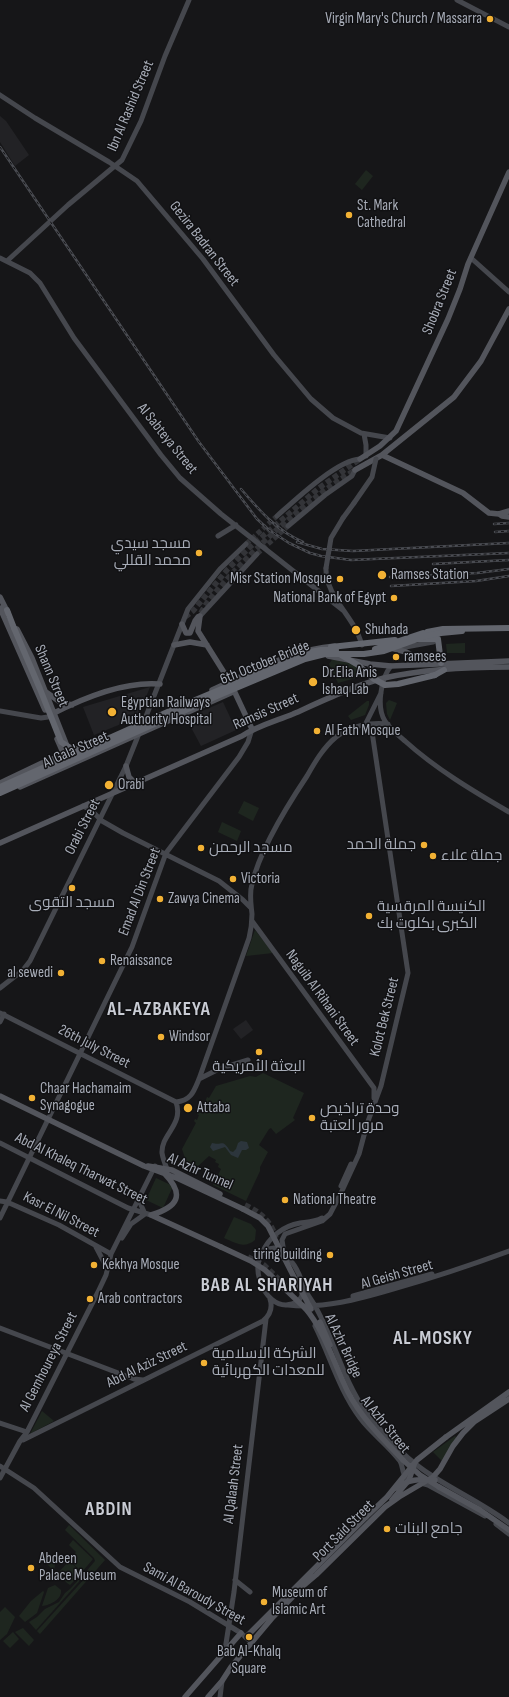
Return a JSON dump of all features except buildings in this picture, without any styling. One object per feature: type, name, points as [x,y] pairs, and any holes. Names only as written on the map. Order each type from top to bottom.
[{"type":"highway","points":[[7,610],[61,742],[73,749],[86,749]]},
{"type":"highway","name":"6th October Bridge","points":[[0,788],[218,690],[310,652],[321,650],[375,649],[427,632],[443,629],[509,630]]},
{"type":"highway","name":"6th October Bridge","points":[[0,794],[314,656],[379,652],[426,636],[449,632],[509,630]]},
{"type":"highway","points":[[321,650],[397,640],[438,639],[440,663]]},
{"type":"highway","points":[[337,654],[358,665],[374,679],[385,685],[398,684],[435,675],[444,670]]},
{"type":"main road","name":"Shobra Street","points":[[390,438],[398,427],[448,319],[471,258],[509,172]]},
{"type":"main road","points":[[355,470],[382,455],[449,401],[462,388],[489,349],[509,309]]},
{"type":"main road","points":[[360,459],[390,438]]},
{"type":"main road","points":[[382,455],[463,493],[487,512],[509,517]]},
{"type":"main road","points":[[499,514],[509,512]]},
{"type":"main road","name":"Shann Street","points":[[0,600],[7,610],[46,692],[67,753]]},
{"type":"main road","name":"Shann Street","points":[[0,608],[48,717],[74,763]]},
{"type":"main road","points":[[182,624],[186,633],[190,633],[195,621],[200,616]]},
{"type":"main road","points":[[200,616],[198,632],[230,682],[252,729]]},
{"type":"main road","points":[[174,645],[190,642],[207,645]]},
{"type":"main road","name":"Al Gala' Street","points":[[0,783],[293,655],[316,648],[362,645],[396,648],[429,664]]},
{"type":"main road","points":[[331,646],[362,662]]},
{"type":"main road","name":"Al Gala' Street","points":[[0,794],[138,736],[235,691],[314,658],[324,656],[335,657],[370,664],[391,666],[429,664]]},
{"type":"main road","points":[[429,664],[509,661]]},
{"type":"main road","points":[[370,664],[374,677],[372,682]]},
{"type":"main road","name":"Ramsis Street","points":[[0,843],[242,736],[252,729],[372,682],[384,678],[444,670],[509,667]]},
{"type":"main road","points":[[48,717],[72,705],[128,686],[147,683],[160,684]]},
{"type":"main road","points":[[46,692],[60,702],[72,705]]},
{"type":"main road","points":[[126,766],[129,777],[135,782]]},
{"type":"main road","points":[[0,1096],[48,1119]]},
{"type":"main road","name":"Al Azhr Tunnel","points":[[48,1119],[144,1166],[154,1168]]},
{"type":"main road","name":"Al Azhr Bridge","points":[[154,1168],[166,1171],[244,1207],[260,1218],[270,1229],[298,1285],[324,1330],[351,1391],[365,1414],[406,1459],[422,1473],[482,1507],[509,1526]]},
{"type":"main road","points":[[151,1214],[170,1206],[175,1199],[177,1193],[174,1184],[166,1171]]},
{"type":"main road","name":"Al Azhr Bridge","points":[[151,1214],[221,1246],[260,1267],[305,1308],[316,1323],[348,1392],[367,1422],[403,1460],[429,1482],[476,1507],[509,1530]]},
{"type":"main road","points":[[387,1497],[417,1460],[446,1437],[509,1392]]},
{"type":"main road","name":"Port Said Street","points":[[208,1697],[222,1681],[230,1667],[285,1604],[303,1586],[385,1507],[422,1483],[436,1479],[456,1442],[466,1430],[509,1399]]},
{"type":"main road","points":[[392,1502],[394,1496],[409,1480],[413,1471],[414,1462]]},
{"type":"main road","points":[[387,1497],[397,1487],[407,1481],[416,1479],[436,1479]]},
{"type":"main road","name":"Port Said Street","points":[[246,1637],[314,1567],[387,1497]]},
{"type":"main road","points":[[378,1500],[385,1501],[385,1507]]},
{"type":"main road","points":[[314,1567],[319,1572]]},
{"type":"main road","points":[[185,1697],[241,1633]]},
{"type":"street","name":"Ibn Al Rashid Street","points":[[7,261],[68,205],[116,166],[124,156],[132,141],[189,0]]},
{"type":"street","points":[[457,0],[509,27]]},
{"type":"street","name":"Gezira Badran Street","points":[[0,95],[35,118],[116,166],[137,181],[188,240],[270,350],[311,399],[337,421],[364,434],[390,438]]},
{"type":"street","name":"Al Sabteya Street","points":[[0,258],[30,273],[40,283],[74,338],[178,476],[236,526],[343,609]]},
{"type":"street","points":[[471,258],[509,292]]},
{"type":"street","points":[[364,434],[366,456]]},
{"type":"street","points":[[362,645],[355,628],[343,609],[326,575],[326,568],[330,543],[338,526],[372,477],[376,458]]},
{"type":"street","points":[[277,516],[325,476],[351,460],[360,459]]},
{"type":"street","points":[[288,526],[325,495],[352,476],[355,470]]},
{"type":"street","points":[[218,536],[236,526]]},
{"type":"street","name":"Orabi Street","points":[[0,988],[17,974],[30,960],[126,766],[160,684],[182,624],[193,601],[210,579],[246,544]]},
{"type":"street","points":[[200,616],[257,554]]},
{"type":"street","points":[[396,648],[432,642],[438,639],[441,633],[446,631],[509,630]]},
{"type":"street","points":[[365,725],[381,692],[384,678],[391,666]]},
{"type":"street","points":[[381,692],[382,714],[388,724],[408,744],[438,767],[509,812]]},
{"type":"street","points":[[0,712],[41,718],[48,717]]},
{"type":"street","points":[[166,1171],[162,1151],[164,1144],[177,1120],[178,1111],[176,1102],[185,1101],[190,1097],[199,1079],[247,944],[252,921],[251,888],[255,874],[269,841],[295,794],[319,757],[332,741],[348,730],[371,724],[388,724]]},
{"type":"street","name":"Kolot Bek Street","points":[[262,1253],[268,1241],[282,1230],[298,1223],[318,1220],[326,1214],[336,1199],[344,1178],[357,1152],[382,1080],[408,973],[371,724]]},
{"type":"street","name":"Emad Al Din Street","points":[[0,1218],[132,948],[166,853],[240,757],[248,742],[252,729]]},
{"type":"street","points":[[83,806],[91,810],[99,819],[123,833],[166,853],[219,881],[251,908]]},
{"type":"street","name":"Naguib Al Rihani Street","points":[[252,921],[374,1088]]},
{"type":"street","points":[[0,1022],[2,1014]]},
{"type":"street","name":"26th July Street","points":[[2,1014],[176,1102]]},
{"type":"street","points":[[199,1079],[219,1069],[248,1060]]},
{"type":"street","points":[[374,1088],[382,1080]]},
{"type":"street","name":"Kolot Bek Street","points":[[284,1253],[282,1240],[284,1235],[320,1223],[330,1214],[359,1154],[375,1096],[374,1088]]},
{"type":"street","name":"Abd Al Khaleq Tharwat Street","points":[[0,1143],[132,1210],[151,1214]]},
{"type":"street","name":"Al Gemhoureya Street","points":[[0,1478],[2,1468],[27,1432],[68,1353],[105,1278],[111,1254],[154,1168]]},
{"type":"street","points":[[139,1196],[141,1205],[151,1214]]},
{"type":"street","name":"Kasr El Nil Street","points":[[0,1201],[7,1202],[59,1225],[111,1254]]},
{"type":"street","name":"Al Gemhoureya Street","points":[[111,1254],[118,1246],[131,1224],[151,1214]]},
{"type":"street","points":[[96,1246],[107,1268]]},
{"type":"street","points":[[266,1319],[271,1309],[270,1299],[262,1286],[258,1271],[258,1259],[262,1253],[268,1249],[274,1248],[279,1249],[284,1253],[295,1268],[303,1288],[299,1300],[288,1305],[279,1304],[270,1299]]},
{"type":"street","name":"Al Geish Street","points":[[308,1296],[314,1301],[322,1302],[353,1296],[453,1268],[509,1250]]},
{"type":"street","name":"Al Geish Street","points":[[288,1305],[314,1306],[352,1300],[453,1271],[509,1250]]},
{"type":"street","name":"Al Azhr Street","points":[[303,1288],[324,1325],[363,1407],[380,1427],[414,1462],[436,1479],[483,1505],[509,1523]]},
{"type":"street","name":"Al Azhr Street","points":[[300,1306],[306,1312],[316,1328],[345,1393],[356,1412],[365,1424],[400,1461],[404,1475],[409,1480]]},
{"type":"street","name":"Abd Al Aziz Street","points":[[20,1441],[266,1319]]},
{"type":"street","name":"Al Qalaah Street","points":[[225,1650],[235,1580],[266,1319]]},
{"type":"street","points":[[0,1328],[134,1379],[143,1380]]},
{"type":"street","points":[[0,1423],[27,1432]]},
{"type":"street","name":"Sami Al Baroudy Street","points":[[2,1468],[34,1488],[122,1568],[184,1598],[241,1633],[252,1643]]},
{"type":"street","points":[[409,1480],[428,1485],[479,1513],[509,1534]]},
{"type":"street","points":[[235,1580],[250,1592]]},
{"type":"street","points":[[220,1697],[222,1681]]},
{"type":"shaded area","points":[[0,116],[6,121],[29,155],[15,166],[0,142]]},
{"type":"shaded area","points":[[366,170],[373,176],[362,190],[355,184]]},
{"type":"shaded area","points":[[465,643],[465,653],[447,653],[446,644]]},
{"type":"shaded area","points":[[334,657],[352,663],[366,675],[338,683],[329,664]]},
{"type":"shaded area","name":"Egyptian Railways Authority Hospital","points":[[150,687],[138,717],[94,735],[83,707]]},
{"type":"shaded area","points":[[389,700],[397,703],[390,720],[387,714],[386,703]]},
{"type":"shaded area","points":[[369,701],[369,705],[365,715],[351,720],[348,716]]},
{"type":"shaded area","points":[[223,702],[236,730],[201,746],[186,718]]},
{"type":"shaded area","points":[[244,801],[259,808],[253,821],[238,813]]},
{"type":"shaded area","points":[[222,822],[241,831],[237,841],[218,832]]},
{"type":"shaded area","points":[[255,930],[273,953],[246,956]]},
{"type":"shaded area","points":[[246,1020],[253,1030],[241,1039],[233,1029]]},
{"type":"shaded area","points":[[263,1073],[304,1093],[293,1118],[295,1120],[276,1134],[271,1128],[269,1129],[259,1145],[268,1152],[246,1201],[213,1185],[221,1169],[218,1167],[219,1164],[215,1162],[216,1160],[209,1156],[196,1168],[187,1164],[182,1149],[196,1123],[194,1121],[195,1119],[197,1120],[199,1115],[197,1114],[198,1112],[201,1113],[207,1097],[209,1098],[216,1086],[250,1076],[256,1077]]},
{"type":"shaded area","points":[[241,1141],[247,1142],[249,1148],[242,1150],[238,1158],[231,1155],[225,1147],[213,1151],[210,1147],[212,1143],[222,1143],[233,1152],[238,1143]]},
{"type":"shaded area","points":[[156,1178],[173,1186],[163,1208],[146,1200]]},
{"type":"shaded area","points":[[234,1217],[251,1224],[256,1230],[255,1240],[244,1245],[224,1238]]},
{"type":"shaded area","points":[[42,1411],[54,1421],[30,1434]]},
{"type":"shaded area","points":[[455,1436],[457,1438],[442,1461],[433,1452]]},
{"type":"shaded area","points":[[69,1525],[105,1560],[40,1634],[37,1631],[87,1576],[84,1574],[95,1561],[94,1558],[65,1530]]},
{"type":"shaded area","points":[[73,1540],[93,1559],[82,1572],[69,1560],[76,1552],[69,1545]]},
{"type":"shaded area","points":[[44,1552],[55,1564],[54,1571],[42,1559]]},
{"type":"shaded area","points":[[69,1561],[82,1573],[70,1585],[58,1573]]},
{"type":"shaded area","points":[[83,1575],[84,1576],[36,1630],[29,1622],[45,1609],[59,1602],[65,1593]]},
{"type":"shaded area","points":[[55,1585],[61,1590],[60,1596],[52,1603],[42,1606],[48,1588]]},
{"type":"shaded area","points":[[43,1591],[44,1592],[37,1613],[25,1622],[19,1616],[31,1601]]},
{"type":"shaded area","points":[[5,1607],[15,1617],[7,1634],[0,1640],[0,1612]]},
{"type":"shaded area","points":[[23,1628],[34,1640],[29,1646],[15,1632]]},
{"type":"shaded area","points":[[13,1632],[19,1639],[10,1648],[3,1641]]},
{"type":"tunnel","points":[[185,617],[193,611],[227,570],[249,548],[319,488],[360,459]]},
{"type":"tunnel","points":[[201,613],[209,599],[227,579],[287,520],[320,494],[355,470]]},
{"type":"tunnel","points":[[246,544],[277,516]]},
{"type":"tunnel","points":[[257,554],[288,526]]},
{"type":"tunnel","points":[[245,1205],[255,1210],[268,1222],[276,1238]]},
{"type":"tunnel","points":[[248,1257],[264,1265],[292,1292]]},
{"type":"railway","points":[[0,147],[199,442],[257,519],[269,530],[289,543],[310,553],[351,560],[509,553]]},
{"type":"railway","points":[[241,489],[277,526],[303,542]]},
{"type":"railway","points":[[494,524],[509,523]]},
{"type":"railway","points":[[495,532],[509,531]]},
{"type":"railway","points":[[297,542],[322,549],[353,551],[509,543]]},
{"type":"railway","points":[[433,564],[509,560]]},
{"type":"railway","points":[[390,577],[477,573],[509,569]]},
{"type":"railway","points":[[391,586],[476,581],[509,576]]},
{"type":"place","name":"Virgin Mary's Church / Massarra","points":[[490,19]]},
{"type":"place","name":"St. Mark Cathedral","points":[[349,215]]},
{"type":"place","name":"مسجد سيدي محمد القللي","points":[[199,553]]},
{"type":"place","name":"Ramses Station","points":[[382,575]]},
{"type":"place","name":"Misr Station Mosque","points":[[340,579]]},
{"type":"place","name":"National Bank of Egypt","points":[[394,598]]},
{"type":"place","name":"Shuhada","points":[[356,630]]},
{"type":"place","name":"ramsees","points":[[396,657]]},
{"type":"place","name":"Dr.Elia Anis Ishaq Lab","points":[[313,682]]},
{"type":"place","name":"Egyptian Railways Authority Hospital","points":[[112,712]]},
{"type":"place","name":"Al Fath Mosque","points":[[317,731]]},
{"type":"place","name":"Orabi","points":[[109,785]]},
{"type":"place","name":"جملة الحمد","points":[[424,845]]},
{"type":"place","name":"مسجد الرحمن","points":[[201,848]]},
{"type":"place","name":"جملة علاء","points":[[433,856]]},
{"type":"place","name":"Victoria","points":[[233,879]]},
{"type":"place","name":"مسجد التقوى","points":[[72,888]]},
{"type":"place","name":"Zawya Cinema","points":[[160,899]]},
{"type":"place","name":"الكنيسة المرقسية الكبرى بكلوت بك","points":[[369,916]]},
{"type":"place","name":"Renaissance","points":[[102,961]]},
{"type":"place","name":"al sewedi","points":[[61,973]]},
{"type":"place","name":"Windsor","points":[[161,1037]]},
{"type":"place","name":"البعثة الأمريكية","points":[[259,1052]]},
{"type":"place","name":"Chaar Hachamaim Synagogue","points":[[32,1098]]},
{"type":"place","name":"Attaba","points":[[188,1108]]},
{"type":"place","name":"وحدة تراخيص مرور العتبة","points":[[312,1118]]},
{"type":"place","name":"National Theatre","points":[[285,1200]]},
{"type":"place","name":"tiring building","points":[[330,1255]]},
{"type":"place","name":"Kekhya Mosque","points":[[94,1265]]},
{"type":"place","name":"Arab contractors","points":[[90,1299]]},
{"type":"place","name":"الشركة الاسلامية للمعدات الكهربائية","points":[[204,1363]]},
{"type":"place","name":"جامع البنات","points":[[387,1529]]},
{"type":"place","name":"Abdeen Palace Museum","points":[[31,1568]]},
{"type":"place","name":"Museum of Islamic Art","points":[[264,1602]]},
{"type":"place","name":"Bab Al-Khalq Square","points":[[249,1637]]},
{"type":"district","name":"AL-AZBAKEYA","points":[[159,1010]]},
{"type":"district","name":"BAB AL SHARIYAH","points":[[267,1286]]},
{"type":"district","name":"AL-MOSKY","points":[[433,1339]]},
{"type":"district","name":"ABDIN","points":[[109,1510]]}]
